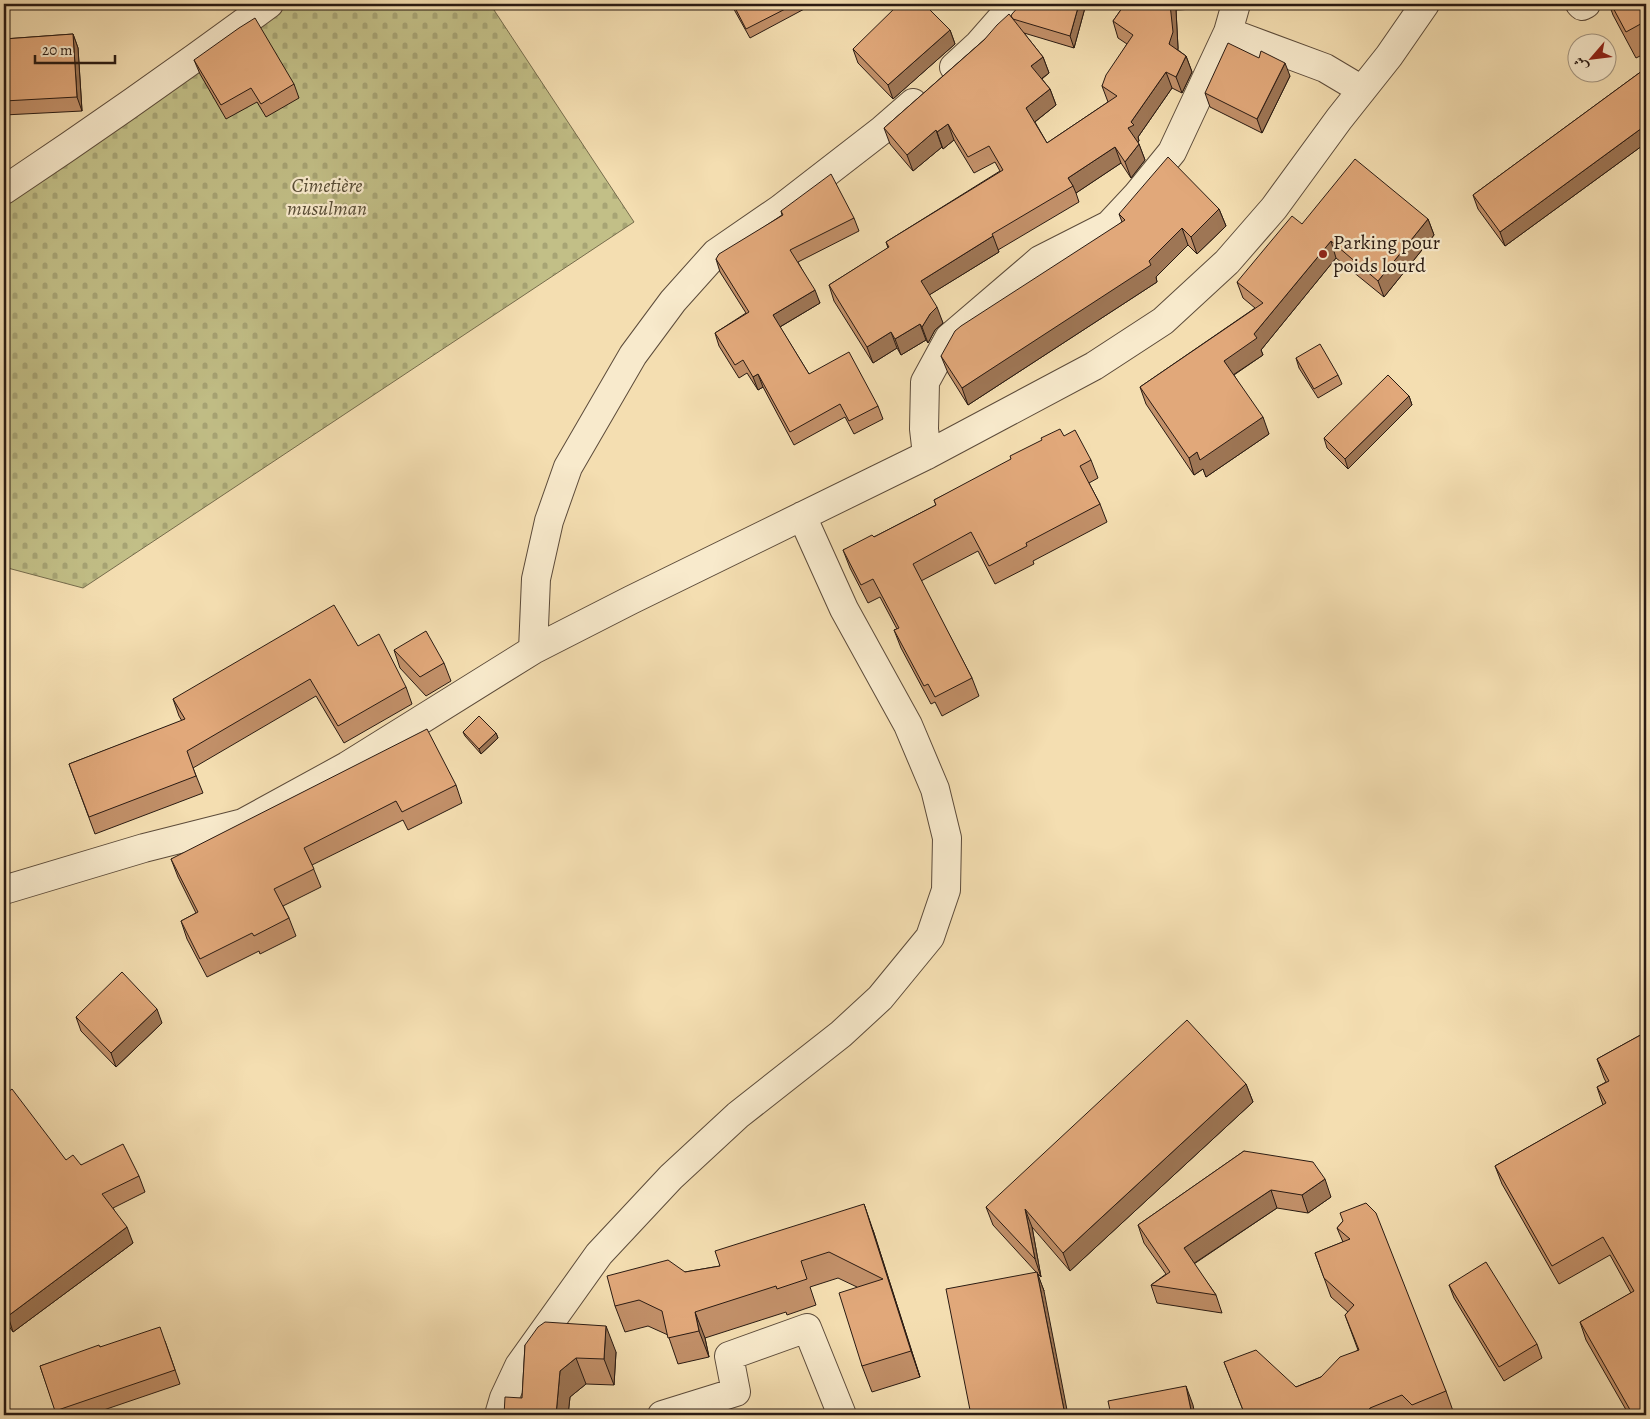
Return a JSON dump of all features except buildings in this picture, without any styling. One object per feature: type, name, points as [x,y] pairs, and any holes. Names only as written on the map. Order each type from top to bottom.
[{"type":"street","points":[[4,190],[149,91],[268,4]]},
{"type":"street","points":[[533,650],[536,579],[549,521],[568,467],[633,355],[673,301],[716,252],[780,209],[882,130],[979,44],[1014,4]]},
{"type":"street","points":[[928,455],[924,429],[925,382],[949,338],[1040,260],[1108,225],[1137,195],[1172,152],[1228,32],[1236,4]]},
{"type":"street","points":[[4,890],[144,848],[244,823],[347,766],[533,650],[928,455],[1094,366],[1163,321],[1227,262],[1274,208],[1389,56],[1425,4]]},
{"type":"street","points":[[1580,4],[1582,6],[1586,4]]},
{"type":"street","points":[[1228,32],[1325,68],[1362,90]]},
{"type":"street","points":[[499,1415],[504,1398],[519,1366],[599,1254],[671,1177],[738,1115],[841,1034],[880,998],[930,937],[946,890],[947,838],[935,789],[908,725],[844,609],[802,516]]},
{"type":"street","points":[[662,1415],[736,1392],[729,1356],[807,1328],[842,1415]]},
{"type":"green space","name":"Cimetière musulman","points":[[268,4],[490,4],[634,222],[83,588],[4,567],[4,195]]},
{"type":"place","name":"Parking pour poids lourd","points":[[1323,254]]}]
